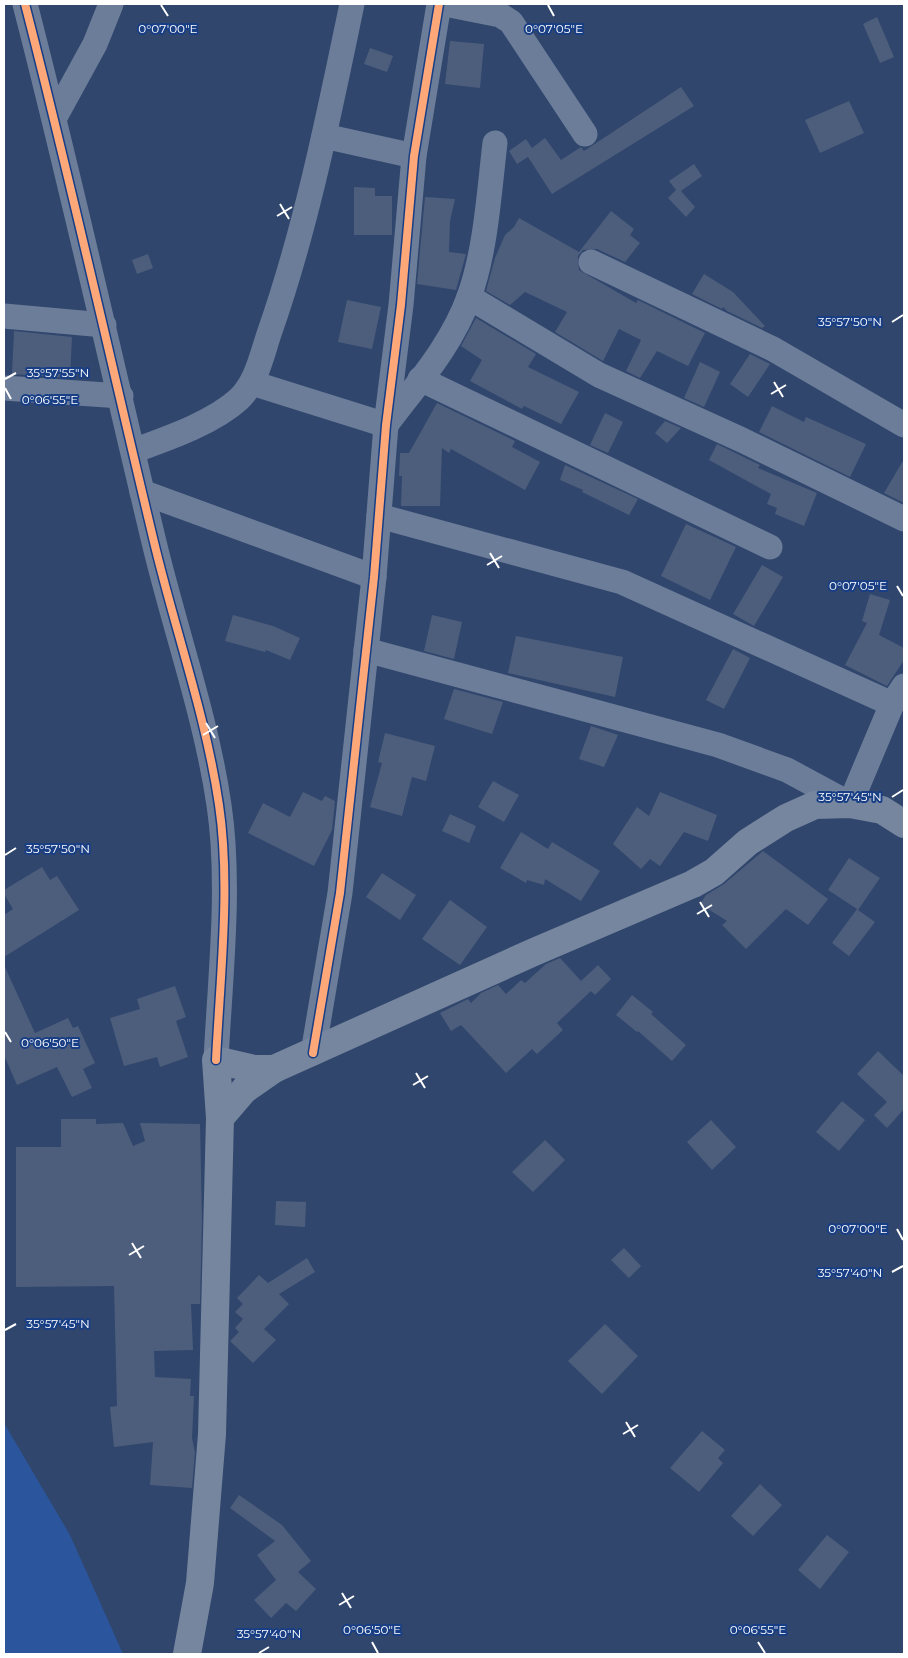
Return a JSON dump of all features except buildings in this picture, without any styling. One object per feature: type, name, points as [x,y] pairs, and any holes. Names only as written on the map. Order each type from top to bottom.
[{"type":"main road","points":[[220,1118],[244,1090],[274,1069],[534,952],[693,884],[714,872],[748,842],[786,818],[815,805],[850,804],[882,810],[904,824]]},
{"type":"main road","points":[[187,1654],[200,1584],[212,1434],[220,1118],[216,1060],[254,1069],[274,1069]]},
{"type":"street","points":[[26,4],[121,396],[142,492],[207,742],[220,806],[223,857],[223,910],[216,1060]]},
{"type":"street","points":[[54,117],[95,44],[111,4]]},
{"type":"street","points":[[134,451],[194,428],[238,400],[252,383],[288,278],[324,136],[352,4]]},
{"type":"street","points":[[313,1053],[340,893],[374,577],[386,425],[402,305],[414,156],[439,4]]},
{"type":"street","points":[[446,4],[500,15],[512,22],[586,134]]},
{"type":"street","points":[[324,136],[414,156]]},
{"type":"street","points":[[386,425],[443,350],[469,298],[484,232],[495,143]]},
{"type":"street","points":[[591,262],[772,349],[904,425]]},
{"type":"street","points":[[469,298],[599,375],[742,440],[904,519]]},
{"type":"street","points":[[4,316],[104,325]]},
{"type":"street","points":[[420,379],[770,547]]},
{"type":"street","points":[[252,383],[386,425]]},
{"type":"street","points":[[4,388],[121,396]]},
{"type":"street","points":[[142,492],[374,577]]},
{"type":"street","points":[[366,650],[718,745],[787,770],[850,804],[898,695],[622,582],[379,516]]},
{"type":"shaded area","points":[[4,1423],[70,1535],[123,1654],[4,1654]]},
{"type":"cycle path","points":[[25,4],[75,205],[162,575],[206,739],[219,805],[224,867],[224,932],[216,1060]]},
{"type":"cycle path","points":[[313,1053],[340,893],[374,577],[386,425],[401,305],[414,156],[439,4]]}]
